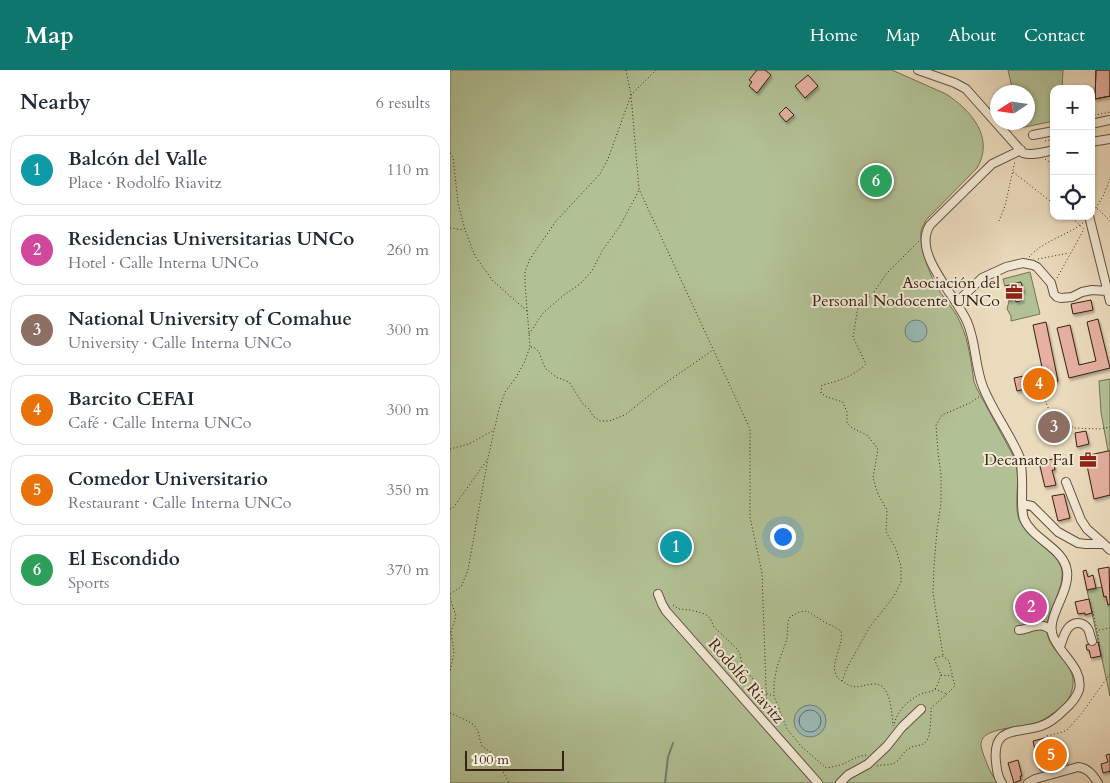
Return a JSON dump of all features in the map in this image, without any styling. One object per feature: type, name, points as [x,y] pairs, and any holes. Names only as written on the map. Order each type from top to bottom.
[{"type":"street","points":[[918,70],[955,82],[966,89],[1021,150],[1028,154],[1050,151]]},
{"type":"street","points":[[1095,123],[1110,120]]},
{"type":"street","points":[[1033,135],[1050,132]]},
{"type":"street","points":[[1095,141],[1110,138]]},
{"type":"street","points":[[1002,783],[998,775],[995,754],[999,739],[1009,733],[1040,726],[1051,721],[1073,702],[1078,692],[1079,681],[1076,671],[1056,641],[1052,631],[1052,622],[1067,579],[1067,568],[1059,555],[1026,523],[1022,514],[1022,470],[1020,458],[985,392],[980,380],[968,325],[938,275],[929,256],[925,234],[930,225],[984,170],[1021,150]]},
{"type":"street","points":[[1091,220],[1110,301]]},
{"type":"street","points":[[956,303],[982,278],[1006,267],[1023,263],[1037,267],[1049,279],[1054,294],[1057,297],[1072,297],[1092,290],[1107,291]]},
{"type":"street","points":[[1066,482],[1081,520],[1087,529],[1107,547]]},
{"type":"street","points":[[1022,504],[1032,506],[1058,532],[1078,543],[1107,547]]},
{"type":"street","name":"Rodolfo Riavitz","points":[[658,594],[666,611],[818,783]]},
{"type":"street","points":[[1060,647],[1069,627],[1077,623],[1083,624],[1088,629],[1095,643]]},
{"type":"street","points":[[1018,630],[1035,626],[1047,627],[1052,631]]},
{"type":"street","points":[[840,783],[848,775],[868,764],[921,709]]},
{"type":"street","points":[[1028,783],[1035,779],[1082,767],[1088,770],[1098,783]]},
{"type":"path","points":[[626,70],[631,94],[640,189],[750,429],[750,517],[762,573],[768,726]]},
{"type":"path","points":[[450,594],[461,587],[468,570],[488,458],[499,409],[505,392],[516,379],[530,347],[525,271],[530,259],[556,221],[600,174],[608,159],[631,94],[656,70]]},
{"type":"path","points":[[1095,115],[1110,112]]},
{"type":"path","points":[[1045,141],[1050,140]]},
{"type":"path","points":[[450,153],[453,157],[458,203],[465,230],[476,256],[493,281],[527,312]]},
{"type":"path","points":[[999,221],[1005,206],[1016,158]]},
{"type":"path","points":[[1012,171],[1050,201]]},
{"type":"path","points":[[1110,180],[1096,208],[1110,220]]},
{"type":"path","points":[[529,335],[544,313],[580,284],[592,271],[640,189]]},
{"type":"path","points":[[1053,288],[1084,228],[1074,220]]},
{"type":"path","points":[[1023,263],[1038,249],[1086,220]]},
{"type":"path","points":[[450,228],[465,230]]},
{"type":"path","points":[[842,682],[847,668],[869,628],[894,596],[901,582],[901,566],[895,547],[886,532],[886,510],[873,478],[878,449],[868,435],[852,428],[847,423],[847,412],[843,402],[821,393],[822,385],[837,381],[859,371],[866,364],[853,337],[858,307],[874,292],[886,274],[925,234]]},
{"type":"path","points":[[1036,260],[1070,253]]},
{"type":"path","points":[[530,347],[535,348],[539,352],[545,368],[556,377],[568,382],[583,404],[600,421],[609,421],[625,415],[657,389],[713,349]]},
{"type":"path","points":[[1041,391],[1050,412],[1074,428],[1100,429],[1110,427]]},
{"type":"path","points":[[943,656],[933,593],[936,530],[941,503],[941,475],[936,425],[942,416],[970,403],[985,392]]},
{"type":"path","points":[[450,450],[469,444],[494,429]]},
{"type":"path","points":[[450,509],[453,508],[488,458]]},
{"type":"path","points":[[450,598],[456,616],[451,632],[454,652],[450,672]]},
{"type":"path","points":[[673,605],[679,610],[691,610],[705,614],[710,618],[714,627],[737,649],[742,664],[752,678],[766,693],[774,696]]},
{"type":"path","points":[[870,755],[863,755],[839,766],[826,768],[801,746],[787,729],[774,696],[774,683],[790,617],[799,612],[806,611],[841,631],[842,637],[834,671],[838,679],[854,688],[875,684],[882,687],[887,692],[891,707],[893,732]]},
{"type":"path","points":[[1092,612],[1100,645],[1095,643]]},
{"type":"path","points":[[1097,630],[1110,628]]},
{"type":"path","points":[[1050,746],[1048,736],[1067,730],[1082,713],[1110,674]]},
{"type":"path","points":[[941,675],[953,676]]},
{"type":"path","points":[[935,689],[947,694]]},
{"type":"path","points":[[450,713],[474,725],[478,731],[482,746],[492,753],[510,783]]},
{"type":"green space","points":[[450,70],[892,70],[946,94],[972,117],[982,136],[982,157],[977,168],[926,220],[921,231],[922,247],[927,265],[939,290],[963,329],[977,389],[1015,459],[1017,468],[1017,513],[1019,519],[1029,533],[1060,564],[1062,579],[1048,618],[1047,633],[1054,648],[1072,673],[1073,681],[1072,690],[1067,701],[1047,718],[1033,724],[992,732],[983,738],[982,752],[993,777],[998,783],[450,783]]},
{"type":"green space","points":[[1008,70],[1063,70],[1062,85],[1050,85],[1050,122],[1035,125],[1035,85],[1011,85]]},
{"type":"green space","points":[[1030,272],[1040,314],[1011,321],[1011,316],[1007,309],[1009,301],[1003,279]]},
{"type":"green space","points":[[1110,379],[1110,451],[1108,451],[1101,412],[1099,381]]},
{"type":"green space","points":[[1102,587],[1104,597],[1106,596],[1108,605],[1110,604],[1110,696],[1087,590]]},
{"type":"water","points":[[916,320],[924,323],[927,331],[924,339],[916,342],[908,339],[905,331],[908,323]]},
{"type":"water","points":[[810,705],[816,706],[821,710],[825,715],[825,727],[821,732],[816,736],[810,737],[804,736],[799,732],[795,727],[794,721],[795,715],[799,710],[804,706]]},
{"type":"building","points":[[757,70],[765,70],[771,75],[757,93],[749,86],[752,82],[749,80]]},
{"type":"building","points":[[1096,70],[1110,70],[1110,96],[1095,99]]},
{"type":"building","points":[[1096,70],[1110,70],[1110,96],[1095,99]]},
{"type":"building","points":[[808,75],[818,86],[805,98],[795,86]]},
{"type":"building","points":[[786,107],[794,115],[786,122],[779,114]]},
{"type":"building","name":"Asociación del Personal Nodocente UNCo","points":[[1021,282],[1024,292],[1021,292],[1023,300],[1016,302],[1015,299],[1009,301],[1005,286]]},
{"type":"building","points":[[1091,300],[1093,310],[1073,314],[1071,304]]},
{"type":"building","points":[[1098,319],[1110,368],[1069,378],[1057,328],[1070,325],[1079,365],[1096,361],[1087,322]]},
{"type":"building","points":[[1046,322],[1058,381],[1017,391],[1014,378],[1043,372],[1033,325]]},
{"type":"building","points":[[1086,431],[1089,444],[1077,447],[1075,433]]},
{"type":"building","points":[[1110,451],[1110,495],[1094,499],[1085,456]]},
{"type":"building","points":[[1053,459],[1055,470],[1052,470],[1056,485],[1045,487],[1039,462]]},
{"type":"building","points":[[1064,494],[1070,518],[1058,521],[1052,496]]},
{"type":"building","points":[[1109,567],[1110,604],[1108,605],[1106,596],[1104,597],[1098,569]]},
{"type":"building","points":[[1086,570],[1088,577],[1093,575],[1096,588],[1087,590],[1083,571]]},
{"type":"building","points":[[1089,599],[1092,613],[1078,614],[1075,602]]},
{"type":"building","points":[[1042,600],[1044,609],[1019,614],[1017,606]]},
{"type":"building","points":[[1098,642],[1101,656],[1091,658],[1086,645]]},
{"type":"building","points":[[1045,738],[1047,747],[1063,744],[1067,764],[1040,770],[1033,741]]},
{"type":"building","points":[[1110,754],[1110,771],[1103,773],[1101,764],[1108,762],[1106,755]]},
{"type":"building","points":[[1018,760],[1022,776],[1020,776],[1021,780],[1014,783],[1008,763]]},
{"type":"waterway","points":[[665,783],[668,757],[673,743]]},
{"type":"place","name":"El Escondido","points":[[876,181]]},
{"type":"place","name":"Asociación del Personal Nodocente UNCo","points":[[1014,292]]},
{"type":"place","name":"Barcito CEFAI","points":[[1039,384]]},
{"type":"place","name":"National University of Comahue","points":[[1054,427]]},
{"type":"place","name":"Decanato FaI","points":[[1088,460]]},
{"type":"place","name":"Balcón del Valle","points":[[676,547]]},
{"type":"place","name":"Residencias Universitarias UNCo","points":[[1031,607]]},
{"type":"place","name":"Comedor Universitario","points":[[1051,755]]}]
